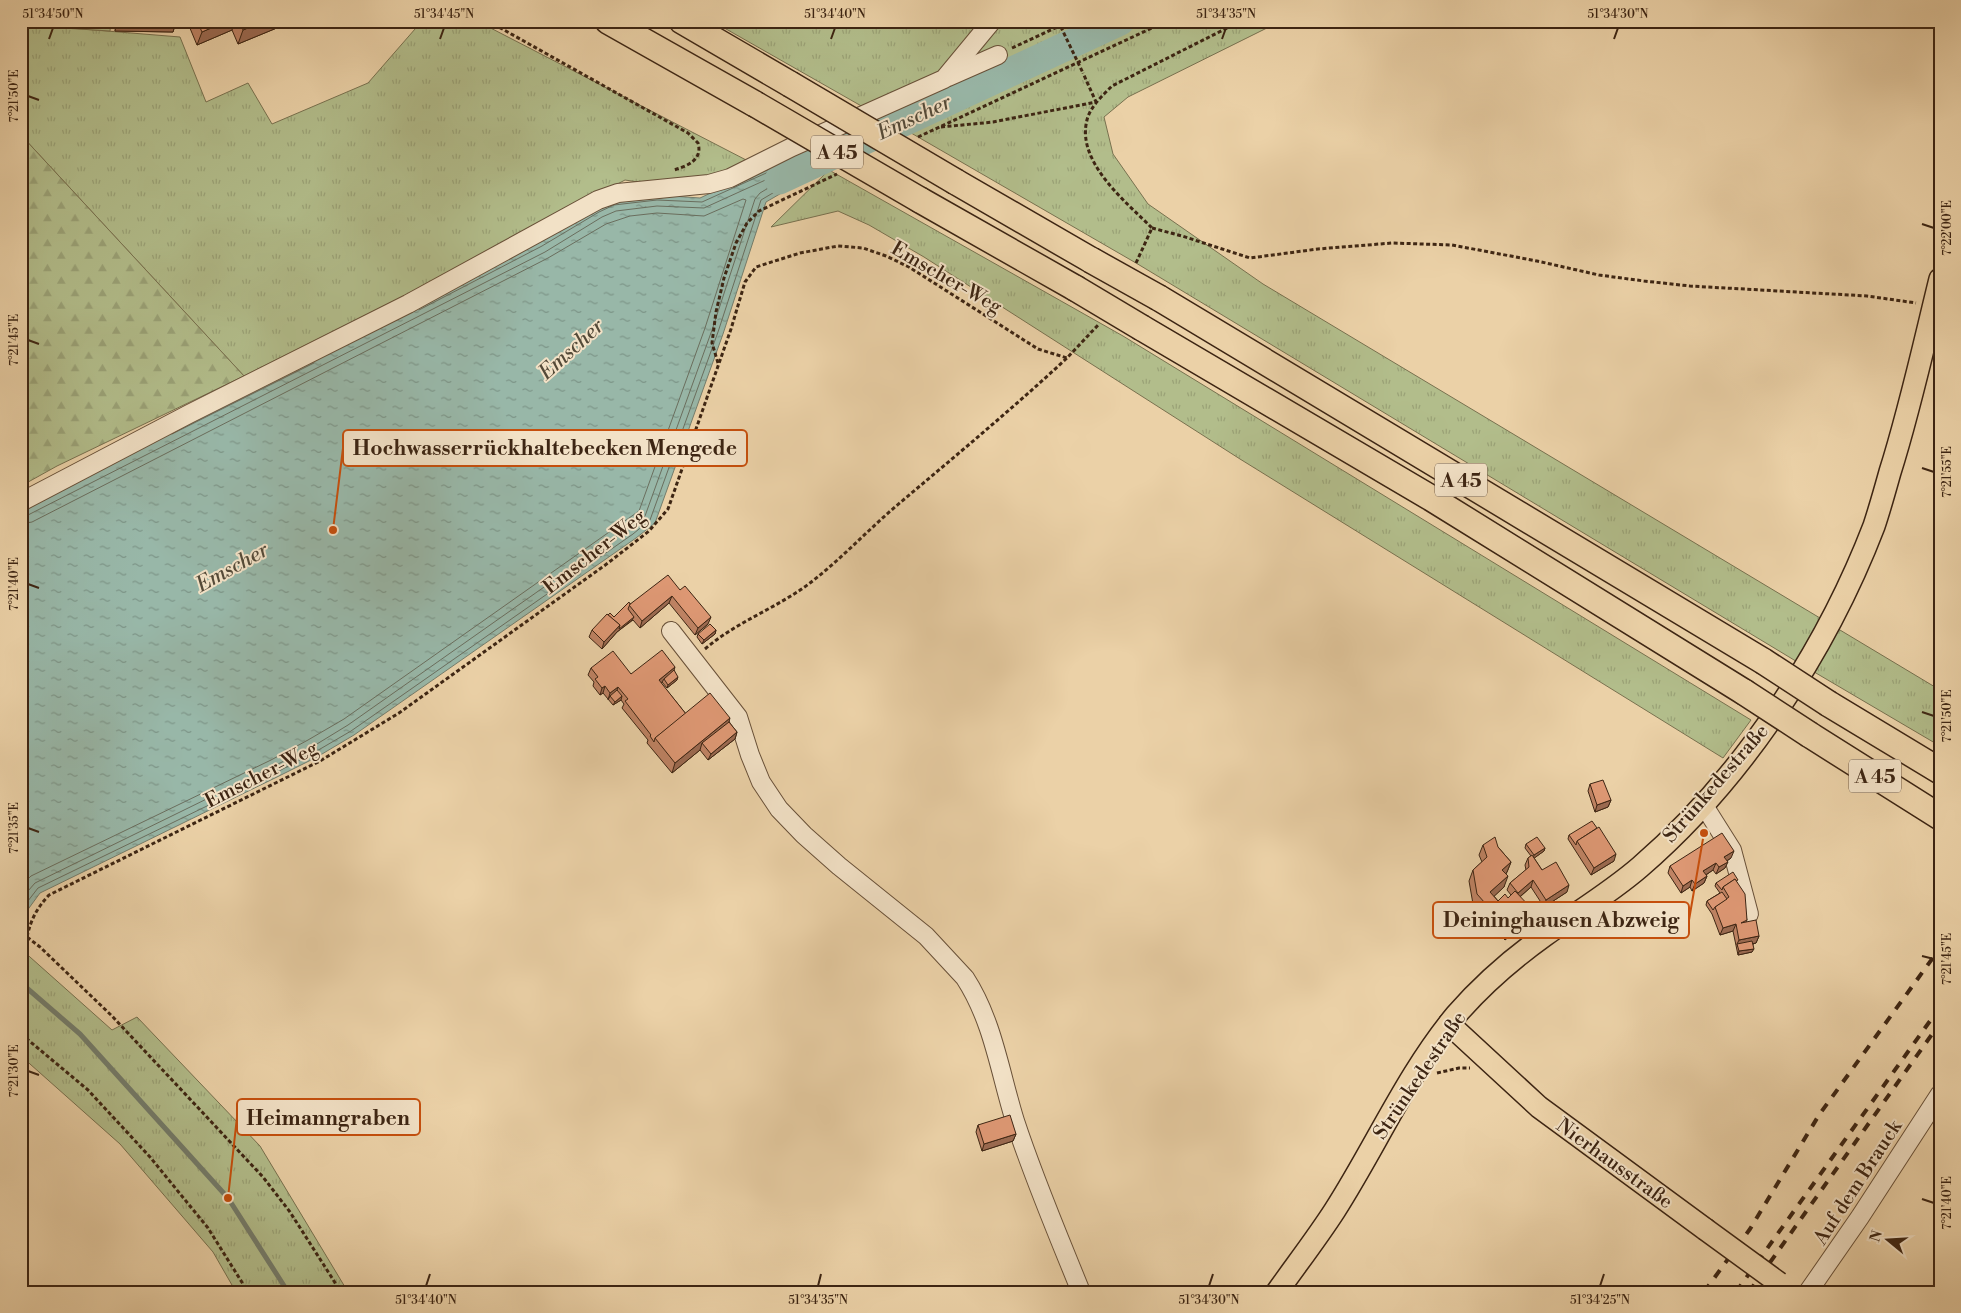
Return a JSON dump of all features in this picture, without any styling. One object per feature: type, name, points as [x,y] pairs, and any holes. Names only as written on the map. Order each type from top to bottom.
[{"type":"highway","name":"A 45","points":[[608,21],[1075,288],[1431,498],[1744,692],[1940,817]]},
{"type":"highway","name":"A 45","points":[[682,21],[956,182],[1159,298],[1763,661],[1940,772]]},
{"type":"main road","name":"Strünkedestraße","points":[[1277,1292],[1334,1210],[1411,1079],[1449,1024],[1484,985],[1515,957],[1640,867],[1704,804],[1775,714],[1818,644],[1874,525],[1935,314],[1940,279]]},
{"type":"main road","name":"Nierhausstraße","points":[[1449,1024],[1539,1107],[1785,1287]]},
{"type":"street","points":[[944,78],[992,21]]},
{"type":"street","points":[[21,502],[189,414],[408,304],[598,200],[618,193],[709,184],[730,178],[792,147],[998,55]]},
{"type":"street","points":[[671,632],[738,718],[761,782],[779,809],[839,866],[926,936],[965,978],[970,986],[986,1020],[1032,1173],[1081,1292]]},
{"type":"street","points":[[1704,804],[1732,850],[1749,914]]},
{"type":"street","name":"Auf dem Brauck","points":[[1808,1292],[1860,1217],[1940,1094]]},
{"type":"path","points":[[488,21],[693,137],[699,148],[698,155],[693,162],[685,167],[668,171]]},
{"type":"path","points":[[1058,21],[1096,102]]},
{"type":"path","points":[[998,55],[1070,21]]},
{"type":"path","points":[[1241,21],[1112,86],[1096,102],[1087,120],[1085,136],[1090,154],[1101,175],[1152,228],[1250,258],[1318,249],[1392,243],[1452,246],[1537,261],[1599,275],[1690,286],[1866,296],[1935,314]]},
{"type":"path","points":[[936,128],[992,122],[1096,102]]},
{"type":"path","points":[[1136,263],[1152,228]]},
{"type":"path","name":"Emscher-Weg","points":[[27,937],[31,921],[38,907],[49,895],[320,762],[399,714],[608,563],[649,531],[668,509],[731,330],[745,282],[756,267],[800,252],[838,246],[863,248],[909,267],[1038,349],[1067,358]]},
{"type":"path","points":[[693,660],[720,636],[782,602],[809,584],[893,509],[1021,401],[1067,358],[1100,323]]},
{"type":"path","points":[[21,935],[27,937],[60,965],[112,1016],[263,1177],[290,1212],[341,1292]]},
{"type":"path","points":[[21,1034],[88,1090],[150,1157],[208,1228],[248,1292]]},
{"type":"green space","points":[[63,21],[111,21],[110,31],[63,28]]},
{"type":"green space","points":[[422,21],[477,21],[750,162],[723,173],[651,184],[625,180],[416,290],[244,376],[21,135],[21,24],[180,37],[206,102],[248,83],[272,124],[368,83]]},
{"type":"green space","points":[[712,21],[1071,21],[1080,40],[1119,21],[1281,21],[1128,97],[1104,117],[1113,154],[1148,204],[1263,284],[1940,690],[1940,746],[1136,263],[899,126],[1060,49],[893,124]]},
{"type":"green space","points":[[1073,21],[1113,21],[1081,37]]},
{"type":"green space","points":[[21,135],[244,376],[57,466],[21,486]]},
{"type":"green space","points":[[829,170],[1123,336],[1751,720],[1723,758],[1240,459],[924,257],[869,225],[838,211],[771,227]]},
{"type":"green space","points":[[21,949],[112,1030],[137,1017],[260,1146],[348,1292],[236,1292],[213,1252],[120,1144],[21,1056]]},
{"type":"green space","points":[[1940,1251],[1940,1292],[1934,1292],[1934,1262]]},
{"type":"water","points":[[796,153],[823,169],[766,202],[723,334],[655,523],[354,735],[317,757],[40,893],[21,919],[21,506],[613,201],[657,195],[700,198]]},
{"type":"building","points":[[117,21],[175,21],[175,25],[117,24]]},
{"type":"building","points":[[197,21],[227,21],[202,32]]},
{"type":"building","points":[[239,21],[265,21],[243,30]]},
{"type":"building","points":[[668,575],[680,590],[685,586],[711,617],[698,628],[672,596],[642,621],[629,605]]},
{"type":"building","points":[[629,602],[628,609],[634,617],[619,629],[620,625],[608,615],[610,613],[614,617]]},
{"type":"building","points":[[607,614],[620,625],[604,642],[592,630]]},
{"type":"building","points":[[710,624],[716,630],[704,640],[698,634]]},
{"type":"building","points":[[662,650],[675,667],[659,680],[686,714],[655,738],[654,742],[651,735],[625,701],[628,699],[618,687],[610,693],[605,686],[602,688],[595,679],[598,677],[591,668],[613,651],[631,674]]},
{"type":"building","points":[[674,670],[678,677],[668,685],[664,679]]},
{"type":"building","points":[[617,690],[622,696],[615,702],[610,696]]},
{"type":"building","points":[[710,693],[730,718],[675,763],[655,738]]},
{"type":"building","points":[[729,722],[737,732],[711,754],[702,743]]},
{"type":"building","points":[[1603,780],[1611,800],[1597,805],[1590,784]]},
{"type":"building","points":[[1592,821],[1597,828],[1577,841],[1576,845],[1569,835]]},
{"type":"building","points":[[1599,827],[1616,854],[1594,868],[1577,841]]},
{"type":"building","points":[[1722,833],[1734,851],[1724,857],[1728,862],[1719,867],[1716,863],[1703,871],[1707,876],[1695,884],[1692,880],[1683,886],[1670,866]]},
{"type":"building","points":[[1495,837],[1498,847],[1511,862],[1502,870],[1508,876],[1490,892],[1498,901],[1505,894],[1508,898],[1515,891],[1532,909],[1509,930],[1477,894],[1473,870],[1487,857],[1483,845]]},
{"type":"building","points":[[1537,837],[1545,848],[1534,855],[1526,844]]},
{"type":"building","points":[[1532,855],[1542,870],[1556,862],[1569,885],[1546,900],[1533,880],[1518,893],[1510,883],[1529,867],[1528,858]]},
{"type":"building","points":[[1733,872],[1738,880],[1736,881],[1735,879],[1723,887],[1722,890],[1716,883]]},
{"type":"building","points":[[1735,879],[1745,894],[1747,920],[1741,923],[1756,920],[1759,936],[1739,940],[1736,924],[1723,928],[1715,907],[1729,897],[1723,887]]},
{"type":"building","points":[[1722,892],[1727,899],[1713,910],[1707,901]]},
{"type":"building","points":[[1752,941],[1754,949],[1739,951],[1737,944]]},
{"type":"building","points":[[1010,1115],[1016,1134],[984,1144],[978,1125]]},
{"type":"waterway","name":"Emscher","points":[[779,180],[1120,21]]},
{"type":"waterway","points":[[21,983],[80,1034],[228,1198],[288,1292]]},
{"type":"railway","points":[[1704,1292],[1750,1229],[1819,1115],[1940,948]]},
{"type":"railway","points":[[1736,1292],[1940,1007]]},
{"type":"railway","points":[[1749,1292],[1940,1023]]},
{"type":"place","name":"Hochwasserrückhaltebecken Mengede","points":[[333,530]]},
{"type":"place","name":"Deininghausen Abzweig","points":[[1704,833]]},
{"type":"place","name":"Heimanngraben","points":[[228,1198]]}]
